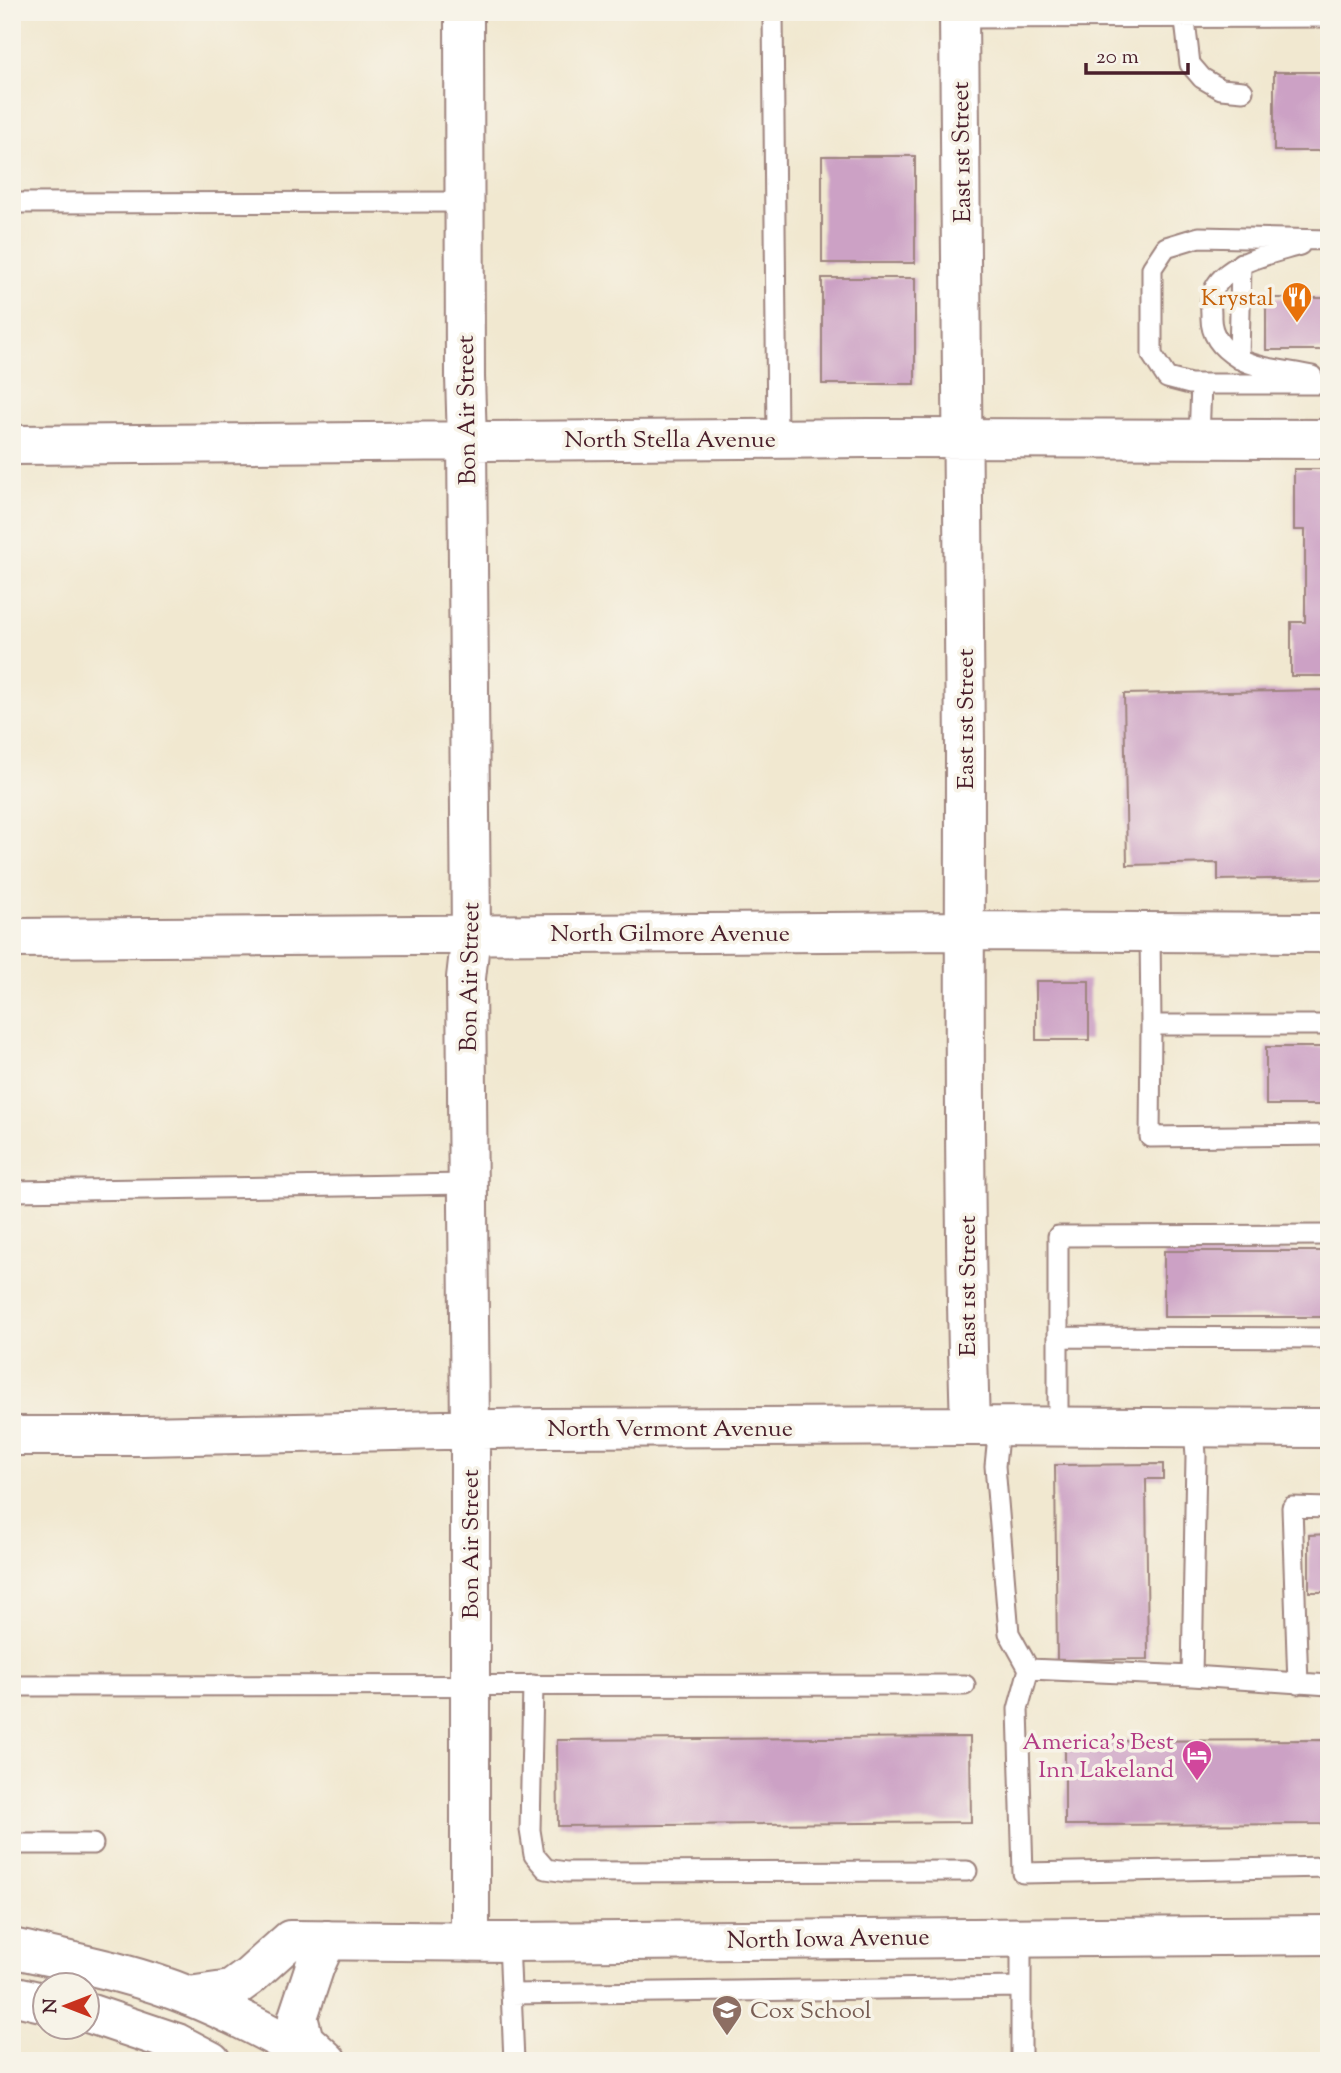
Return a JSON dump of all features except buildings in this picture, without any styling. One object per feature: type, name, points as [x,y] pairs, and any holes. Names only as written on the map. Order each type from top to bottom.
[{"type":"street","name":"Bon Air Street","points":[[464,12],[471,934],[466,978],[470,1431],[470,1942]]},
{"type":"street","name":"East 1st Street","points":[[959,15],[965,439],[967,1352],[984,1426]]},
{"type":"street","name":"North Stella Avenue","points":[[12,445],[777,438],[1329,439]]},
{"type":"street","name":"North Gilmore Avenue","points":[[12,938],[965,931],[1329,933]]},
{"type":"street","name":"North Vermont Avenue","points":[[12,1436],[544,1428],[1329,1428]]},
{"type":"street","name":"North Iowa Avenue","points":[[189,1996],[231,1990],[290,1940],[509,1942],[1329,1936]]},
{"type":"street","points":[[327,1940],[298,2017],[304,2040],[327,2061]]},
{"type":"street","points":[[12,1948],[111,1970],[189,1996],[320,2061]]},
{"type":"street","points":[[12,1995],[32,2000]]},
{"type":"street","points":[[102,2018],[177,2043],[211,2061]]},
{"type":"lane","points":[[773,12],[777,438]]},
{"type":"lane","points":[[959,15],[1329,17]]},
{"type":"lane","points":[[1184,15],[1190,64],[1202,78],[1221,89],[1243,91]]},
{"type":"lane","points":[[12,203],[464,202]]},
{"type":"lane","points":[[1321,240],[1199,237],[1166,247],[1152,268],[1152,355],[1167,378],[1190,384],[1329,381]]},
{"type":"lane","points":[[1321,240],[1241,263],[1221,278],[1211,297],[1210,327],[1218,343],[1239,359],[1329,381]]},
{"type":"lane","points":[[1239,359],[1241,263]]},
{"type":"lane","points":[[1199,439],[1201,384]]},
{"type":"lane","points":[[1150,932],[1150,1137],[1329,1135]]},
{"type":"lane","points":[[1151,1025],[1329,1025]]},
{"type":"lane","points":[[12,1191],[468,1184]]},
{"type":"lane","points":[[1058,1426],[1058,1236],[1329,1235]]},
{"type":"lane","points":[[1058,1337],[1329,1338]]},
{"type":"lane","points":[[984,1426],[995,1466],[1009,1633],[1028,1669],[1018,1709],[1023,1873],[1329,1867]]},
{"type":"lane","points":[[1192,1675],[1196,1456],[1194,1427]]},
{"type":"lane","points":[[1298,1684],[1292,1507],[1329,1508]]},
{"type":"lane","points":[[1028,1669],[1192,1675],[1329,1685]]},
{"type":"lane","points":[[533,1685],[530,1829],[534,1855],[546,1869],[566,1872],[967,1871]]},
{"type":"lane","points":[[12,1686],[965,1685]]},
{"type":"lane","points":[[12,1844],[93,1844]]},
{"type":"lane","points":[[1021,1937],[1021,2061]]},
{"type":"lane","points":[[509,1942],[514,2061]]},
{"type":"lane","points":[[511,1994],[1021,1987]]},
{"type":"place","name":"Krystal","points":[[1297,324]]},
{"type":"place","name":"America's Best Inn Lakeland","points":[[1197,1782]]},
{"type":"place","name":"Cox School","points":[[727,2037]]}]
